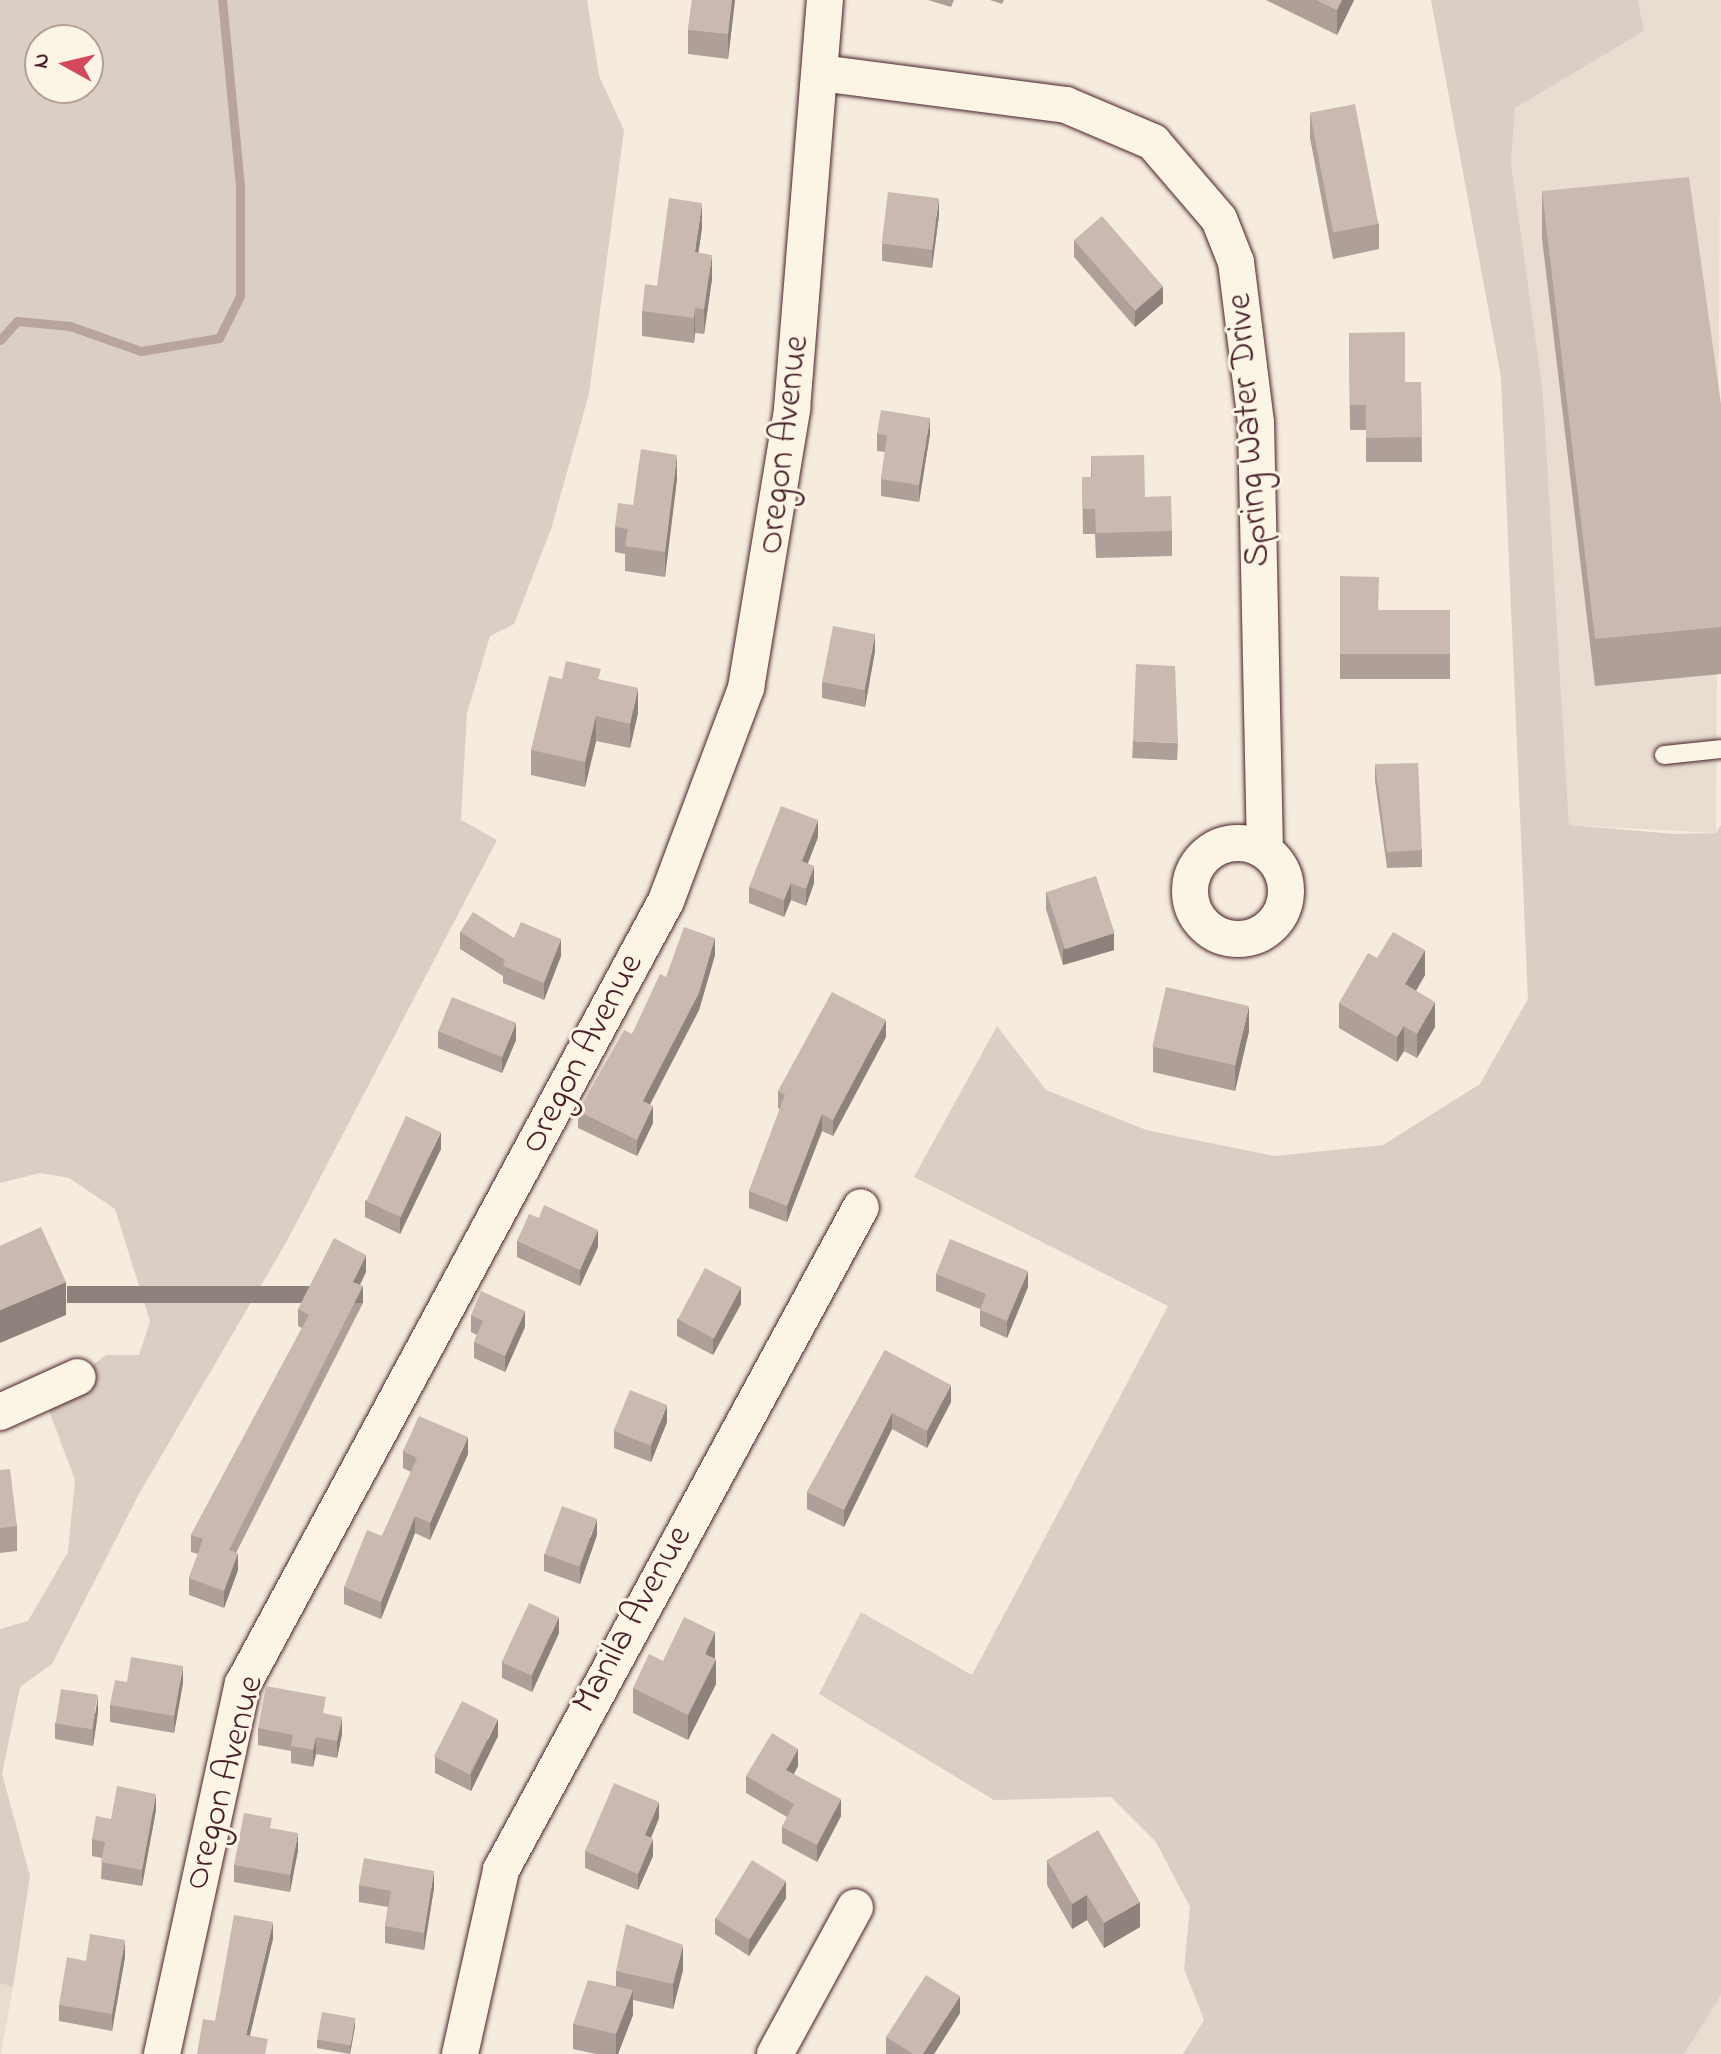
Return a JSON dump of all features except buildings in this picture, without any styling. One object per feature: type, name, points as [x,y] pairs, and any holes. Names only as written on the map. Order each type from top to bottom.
[{"type":"street","name":"Oregon Avenue","points":[[162,2054],[243,1684],[666,901],[746,688],[792,409],[825,0]]},
{"type":"street","name":"Spring Water Drive","points":[[820,73],[1006,92],[1089,113],[1153,142],[1219,219],[1236,262],[1256,422],[1265,847]]},
{"type":"street","name":"Manila Avenue","points":[[460,2054],[501,1870],[861,1207]]},
{"type":"street","points":[[0,1412],[78,1377]]},
{"type":"street","points":[[775,2054],[855,1907]]},
{"type":"lane","points":[[1664,755],[1721,749]]},
{"type":"shaded area","points":[[0,0],[587,0],[599,76],[624,130],[589,394],[551,529],[514,624],[490,636],[467,713],[461,820],[497,840],[288,1239],[139,1494],[52,1664],[20,1687],[2,1774],[30,1876],[13,1987],[0,1983],[0,1629],[28,1621],[68,1552],[75,1480],[45,1400],[106,1355],[139,1355],[150,1321],[115,1209],[69,1178],[40,1173],[0,1183]]},
{"type":"shaded area","points":[[1431,0],[1638,0],[1644,31],[1515,108],[1511,162],[1543,393],[1569,825],[1675,834],[1716,833],[1721,825],[1721,1995],[1684,2054],[1183,2054],[1204,2020],[1184,1969],[1190,1907],[1156,1842],[1111,1797],[994,1800],[819,1694],[861,1612],[972,1675],[1168,1306],[914,1177],[997,1026],[1046,1090],[1146,1130],[1274,1156],[1383,1145],[1480,1084],[1528,999],[1501,377]]},
{"type":"shaded area","points":[[1638,0],[1721,0],[1716,833],[1569,825],[1543,393],[1511,162],[1515,108],[1644,31]]},
{"type":"shaded area","points":[[0,1983],[13,1987],[1,2054],[0,2054]]},
{"type":"shaded area","points":[[1721,1995],[1721,2054],[1684,2054],[1689,2035]]},
{"type":"waterway","points":[[0,340],[17,321],[70,326],[141,351],[219,338],[240,296],[240,186],[222,0]]}]
